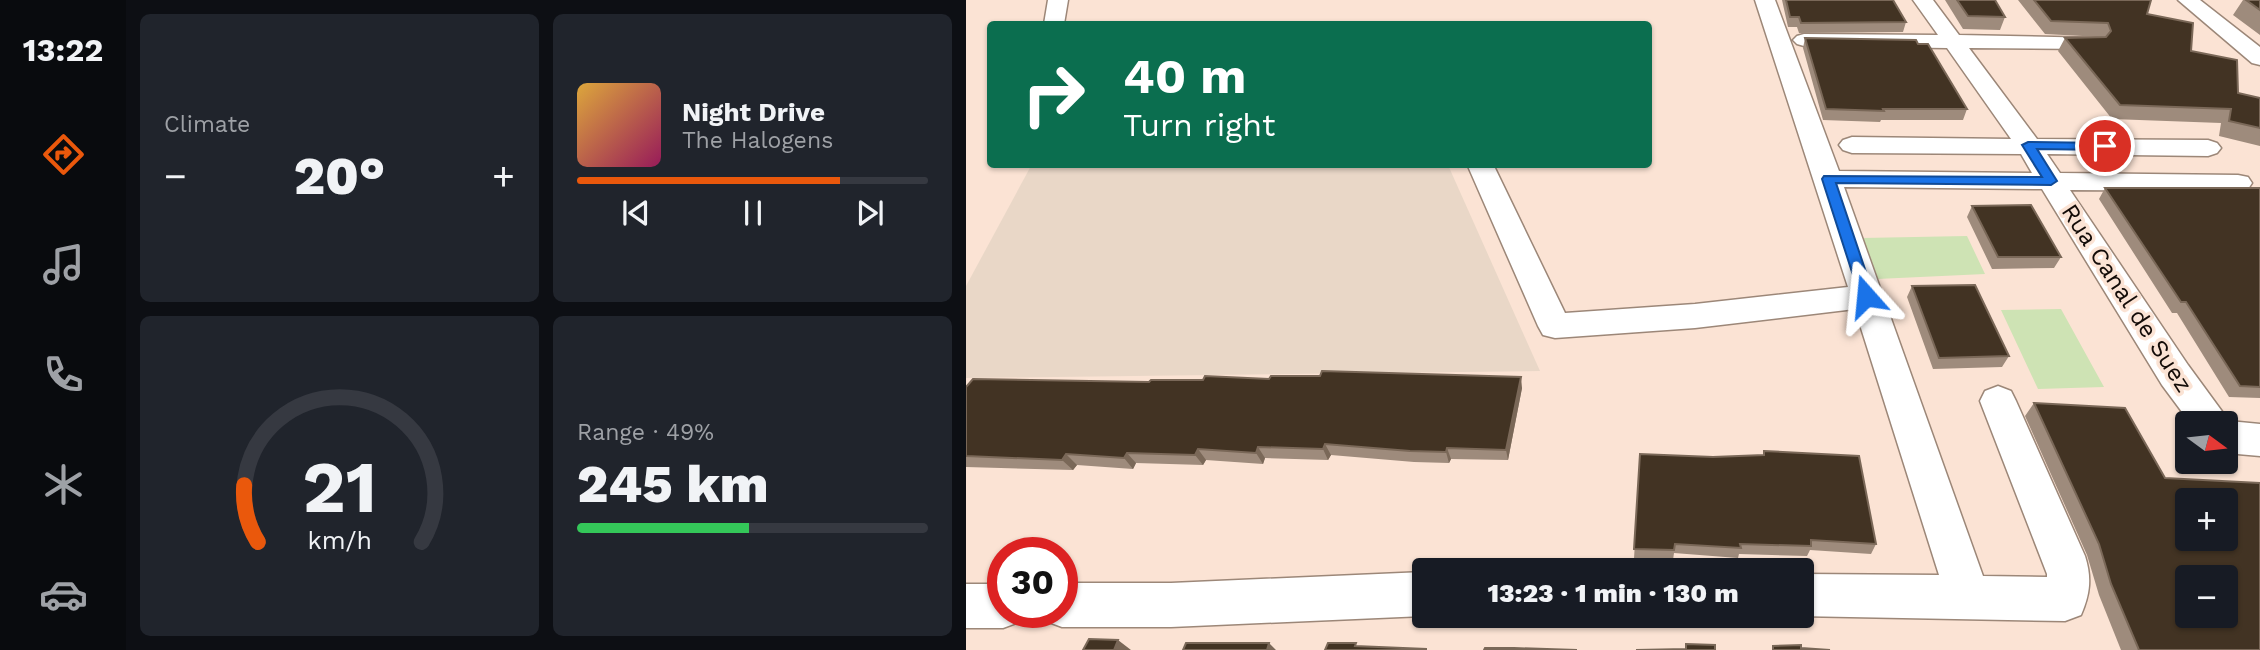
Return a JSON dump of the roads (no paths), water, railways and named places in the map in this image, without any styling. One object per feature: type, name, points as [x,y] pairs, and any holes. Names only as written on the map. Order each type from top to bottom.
[{"type":"street","points":[[1054,21],[1058,0]]},
{"type":"street","points":[[1765,0],[1968,596]]},
{"type":"street","name":"Rua Canal de Suez","points":[[1923,0],[2028,145],[2175,375],[2202,411]]},
{"type":"street","points":[[2188,0],[2260,58]]},
{"type":"street","points":[[1804,40],[2091,43]]},
{"type":"street","points":[[1852,145],[2208,148]]},
{"type":"street","points":[[1482,168],[1555,326],[1695,316],[1866,296]]},
{"type":"street","points":[[1828,179],[2238,183]]},
{"type":"street","points":[[1814,596],[2065,599],[2069,574],[2063,556],[1998,401]]},
{"type":"street","points":[[2238,438],[2260,440]]},
{"type":"street","points":[[1078,605],[1171,605],[1412,595]]},
{"type":"street","points":[[966,606],[987,606]]}]
